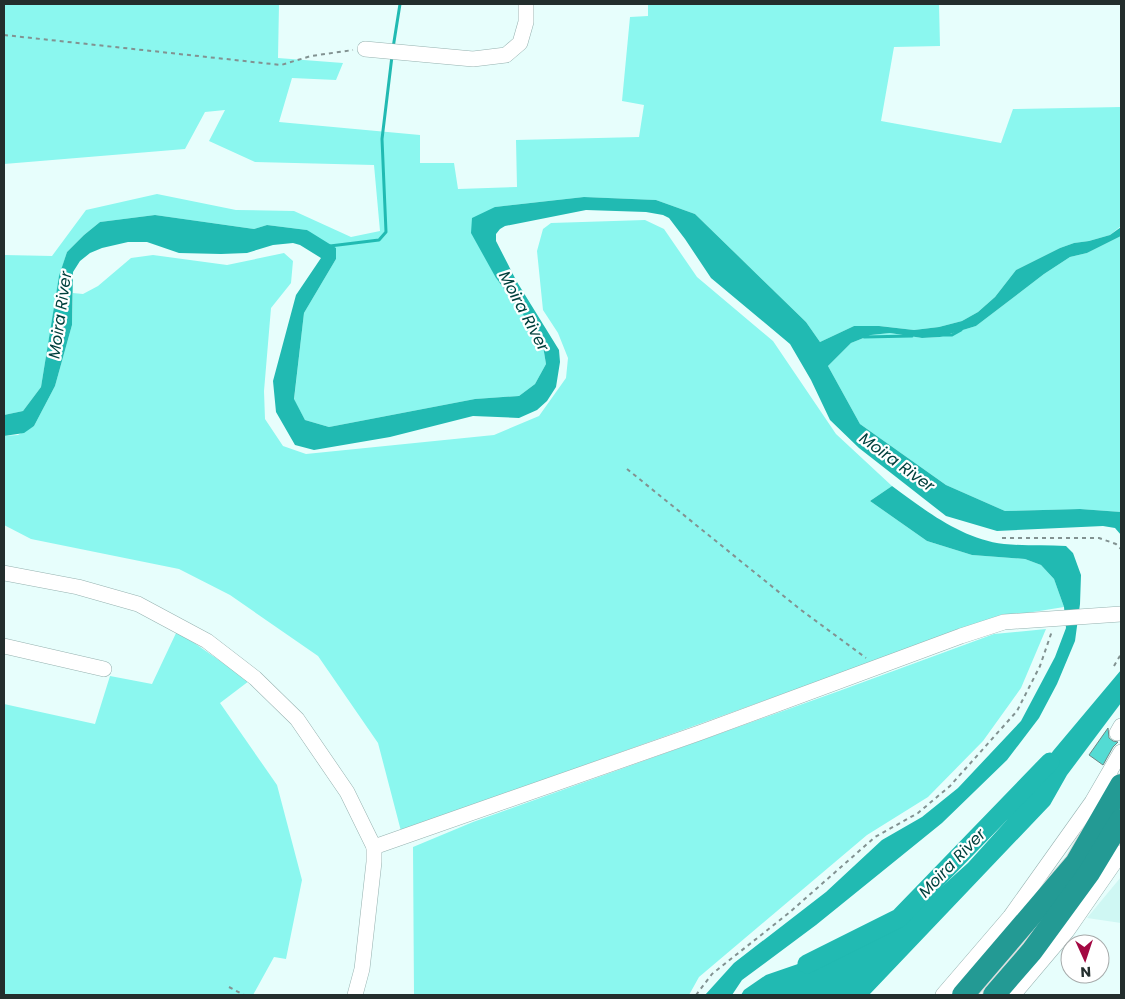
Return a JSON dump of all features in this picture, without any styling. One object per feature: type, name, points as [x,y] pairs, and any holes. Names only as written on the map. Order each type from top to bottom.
[{"type":"highway","points":[[963,995],[1076,863],[1121,785]]},
{"type":"highway","points":[[994,995],[1038,943],[1089,873],[1121,820]]},
{"type":"street","points":[[365,49],[473,59],[506,55],[520,43],[526,22],[526,4]]},
{"type":"street","points":[[4,573],[78,587],[138,604],[207,640],[254,678],[297,719],[347,792],[374,847],[362,969],[354,995]]},
{"type":"street","points":[[374,847],[699,733],[961,636],[1004,622],[1121,614]]},
{"type":"street","points":[[4,646],[104,669]]},
{"type":"street","points":[[944,995],[1010,917],[1092,802],[1121,752]]},
{"type":"street","points":[[1012,995],[1067,931],[1121,853]]},
{"type":"path","points":[[4,35],[280,65],[311,56],[365,49]]},
{"type":"path","points":[[627,469],[801,610],[878,667]]},
{"type":"path","points":[[1002,538],[1099,538],[1116,544],[1121,549]]},
{"type":"path","points":[[696,995],[712,974],[790,912],[876,837],[918,812],[950,786],[1017,711],[1040,666],[1056,619]]},
{"type":"path","points":[[1114,666],[1121,654]]},
{"type":"path","points":[[229,987],[244,995]]},
{"type":"shaded area","points":[[4,4],[279,4],[278,58],[343,63],[336,80],[292,78],[279,122],[420,135],[420,163],[454,163],[458,189],[517,187],[516,140],[639,137],[644,105],[622,101],[630,17],[648,16],[648,4],[939,4],[940,46],[894,47],[881,121],[1001,143],[1013,109],[1121,107],[1121,226],[1110,235],[1060,248],[1016,270],[995,297],[978,312],[962,321],[939,327],[914,330],[879,326],[854,326],[820,342],[806,322],[695,214],[656,200],[584,197],[495,207],[496,278],[542,340],[546,364],[535,384],[519,396],[475,399],[329,427],[305,420],[294,400],[304,313],[336,259],[307,230],[267,225],[254,229],[155,215],[100,222],[67,252],[59,277],[41,387],[23,411],[4,415],[4,255],[52,256],[86,210],[157,194],[236,210],[294,211],[351,237],[380,231],[374,165],[255,162],[209,141],[225,110],[205,112],[185,149],[4,164]]},
{"type":"shaded area","points":[[645,220],[664,229],[697,277],[773,341],[836,434],[892,486],[870,501],[927,541],[972,555],[1025,559],[1041,565],[1054,579],[1064,607],[995,618],[401,831],[378,743],[318,656],[230,595],[179,569],[31,539],[4,525],[4,436],[18,435],[34,426],[55,386],[72,325],[73,293],[83,294],[98,286],[131,258],[153,255],[227,265],[284,253],[293,261],[291,283],[271,308],[264,391],[265,419],[283,446],[306,454],[494,435],[539,416],[566,378],[568,358],[558,333],[543,310],[537,251],[543,229],[551,223]]},
{"type":"shaded area","points":[[1121,236],[1121,512],[1080,509],[1005,511],[946,485],[860,424],[828,366],[851,343],[871,335],[890,333],[922,338],[940,337],[976,326],[1044,274],[1070,257],[1087,253]]},
{"type":"shaded area","points":[[1046,629],[1021,688],[983,741],[928,797],[867,835],[699,977],[689,995],[414,995],[413,847],[473,822],[994,634]]},
{"type":"shaded area","points":[[177,631],[249,681],[220,703],[277,785],[302,880],[286,959],[274,957],[253,995],[4,995],[4,704],[95,724],[110,676],[152,684]]},
{"type":"shaded area","points":[[1121,877],[1121,923],[1087,918]]},
{"type":"water","points":[[584,197],[656,200],[695,214],[806,322],[820,342],[854,326],[879,326],[914,330],[939,327],[962,321],[978,312],[995,297],[1016,270],[1060,248],[1110,235],[1121,227],[1121,236],[1087,253],[1070,257],[1044,274],[976,326],[940,337],[922,338],[890,333],[871,335],[851,343],[828,366],[860,424],[946,485],[1005,511],[1080,509],[1121,512],[1121,535],[1115,528],[1103,526],[997,531],[946,516],[859,448],[830,420],[811,380],[790,344],[711,278],[669,218],[646,212],[586,210],[505,226],[496,234],[496,241],[517,282],[559,350],[560,362],[556,387],[547,401],[537,410],[519,418],[473,416],[390,437],[314,450],[295,445],[276,412],[273,381],[296,295],[321,258],[300,245],[293,243],[273,245],[247,253],[221,254],[179,253],[147,242],[128,242],[102,248],[90,253],[80,261],[73,272],[72,325],[55,386],[34,426],[24,433],[4,436],[4,415],[23,411],[41,387],[59,276],[67,252],[100,222],[155,215],[254,229],[267,225],[307,230],[336,248],[336,259],[304,313],[294,399],[305,420],[329,427],[475,399],[519,396],[535,384],[546,364],[542,340],[496,278],[471,233],[472,218],[495,207]]},
{"type":"water","points":[[892,486],[944,522],[973,536],[1004,544],[1066,546],[1073,553],[1081,575],[1080,604],[1075,641],[1057,684],[1039,718],[1007,760],[942,823],[816,925],[742,980],[732,995],[705,995],[734,963],[826,892],[882,840],[922,817],[958,788],[1021,721],[1055,657],[1066,628],[1064,607],[1054,579],[1041,565],[1025,559],[972,555],[927,541],[870,501]]},
{"type":"water","points":[[1121,670],[1121,703],[1067,775],[1050,805],[869,995],[741,995],[744,990],[766,975],[856,944],[906,919],[968,863],[1006,821],[1053,751]]},
{"type":"building","points":[[1108,728],[1109,738],[1118,742],[1103,765],[1089,755]]},
{"type":"waterway","points":[[393,48],[400,4]]},
{"type":"waterway","points":[[330,246],[379,240],[386,232],[382,139],[392,56]]},
{"type":"waterway","points":[[941,335],[952,335],[961,330]]},
{"type":"waterway","points":[[864,337],[912,336]]},
{"type":"waterway","name":"Moira River","points":[[807,964],[899,918],[1050,762]]}]
